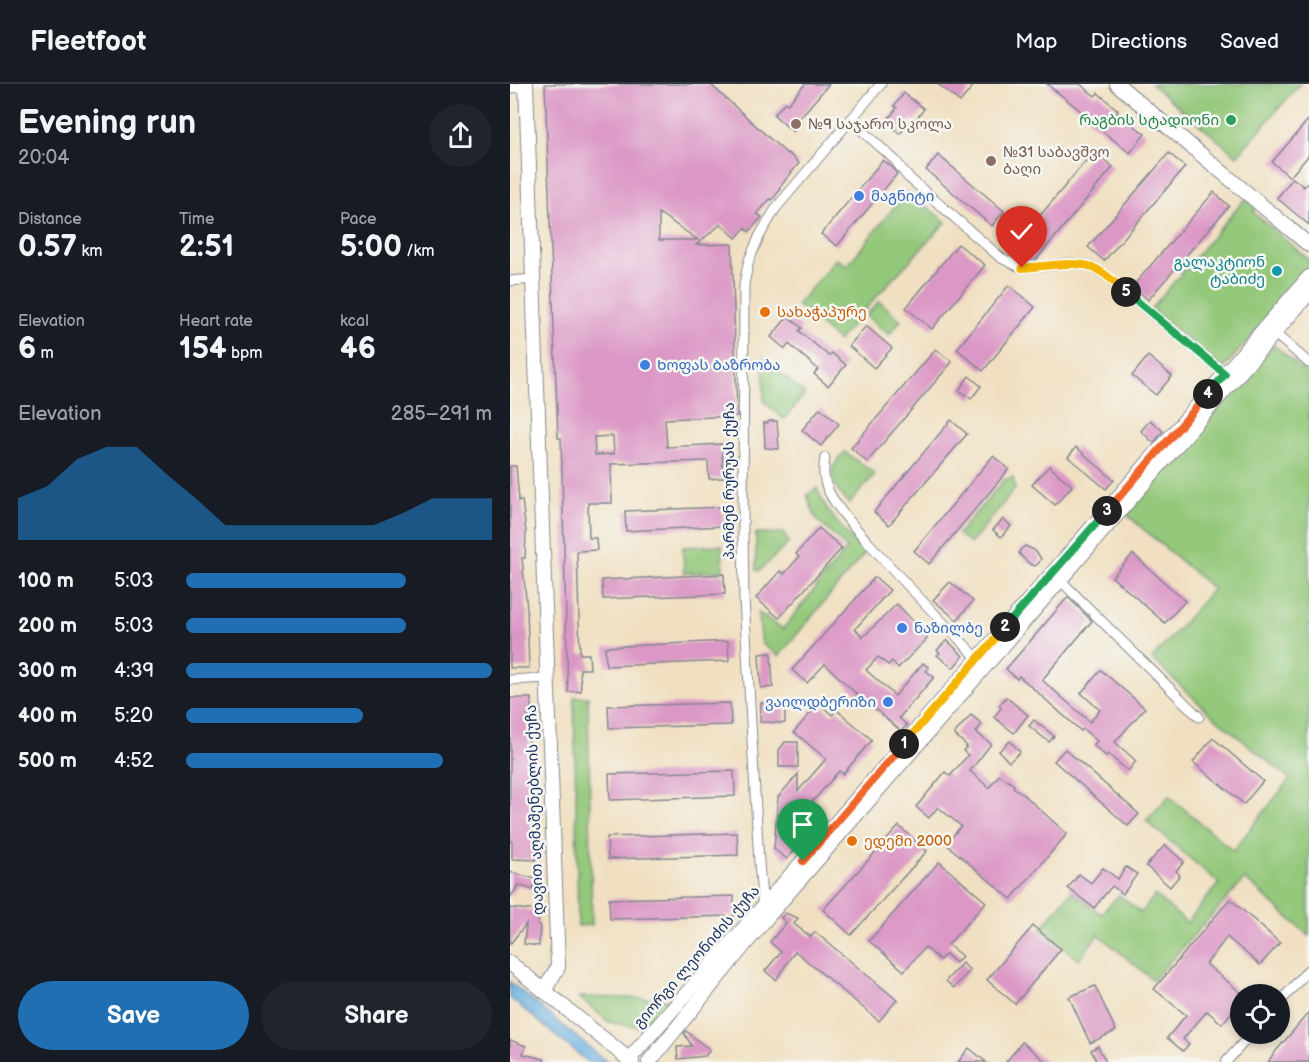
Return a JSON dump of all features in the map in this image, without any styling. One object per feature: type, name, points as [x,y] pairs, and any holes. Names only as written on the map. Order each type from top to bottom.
[{"type":"main road","points":[[1117,84],[1309,245]]},
{"type":"main road","name":"დავით აღმაშენებლის ქუჩა","points":[[526,85],[558,967],[544,991]]},
{"type":"main road","name":"გიორგი ლეონიძის ქუჩა","points":[[649,1062],[763,922],[982,662],[1060,580],[1229,378],[1309,277]]},
{"type":"main road","name":"გიორგი ლეონიძის ქუჩა","points":[[630,1061],[763,906],[982,662],[1229,378],[1274,333],[1309,293]]},
{"type":"main road","points":[[510,963],[630,1061]]},
{"type":"street","name":"პარმენ რურუას ქუჩა","points":[[763,922],[744,599],[744,284],[748,260],[776,208],[881,84]]},
{"type":"street","points":[[510,88],[526,85]]},
{"type":"street","points":[[850,120],[895,160],[907,176],[1001,258],[1022,268],[1068,263],[1091,266],[1110,278],[1229,378]]},
{"type":"street","points":[[510,281],[533,279]]},
{"type":"street","points":[[1274,333],[1309,363]]},
{"type":"street","points":[[825,459],[824,477],[828,488],[847,518],[879,555],[982,662]]},
{"type":"street","points":[[1060,580],[1199,717]]},
{"type":"street","points":[[510,681],[547,678]]},
{"type":"street","points":[[1290,991],[1309,969]]},
{"type":"street","points":[[1226,1062],[1242,1044]]},
{"type":"green space","name":"რაგბის სტადიონი","points":[[1151,84],[1300,84],[1237,156]]},
{"type":"green space","points":[[907,191],[946,222],[838,341],[797,305],[836,259],[847,266]]},
{"type":"green space","points":[[1245,199],[1256,208],[1253,212],[1309,260],[1309,270],[1223,369],[1151,309]]},
{"type":"green space","points":[[879,301],[901,320],[889,335],[866,316]]},
{"type":"green space","points":[[1274,345],[1309,375],[1309,936],[1245,879],[1153,980],[1098,934],[1079,960],[1041,929],[1072,891],[1101,914],[1119,895],[1141,913],[1155,895],[1187,923],[1219,883],[1146,821],[1169,796],[1233,851],[1290,779],[1213,716],[1152,659],[1213,589],[1127,515]]},
{"type":"green space","points":[[763,359],[805,394],[784,419],[764,402]]},
{"type":"green space","points":[[845,452],[875,474],[849,504],[836,488],[832,473],[835,464]]},
{"type":"green space","points":[[1013,477],[1015,489],[970,544],[958,534],[1004,480]]},
{"type":"green space","points":[[817,488],[831,515],[864,554],[779,656],[762,644],[758,613],[783,629],[847,548],[816,519],[807,495]]},
{"type":"green space","points":[[756,533],[784,533],[789,543],[759,571],[756,570]]},
{"type":"green space","points":[[722,545],[723,571],[684,573],[683,547]]},
{"type":"green space","points":[[574,697],[588,697],[592,925],[578,926]]},
{"type":"green space","points":[[579,997],[671,999],[662,1010],[637,1027],[609,1022]]},
{"type":"water","points":[[510,982],[607,1062],[588,1062],[510,998]]},
{"type":"building","name":"Ხოფას Ბაზრობა","points":[[545,84],[710,84],[799,163],[772,200],[770,199],[757,214],[762,217],[749,232],[745,228],[736,238],[721,224],[696,245],[732,244],[737,416],[665,419],[667,447],[722,444],[723,478],[709,479],[708,461],[611,464],[612,503],[588,503],[589,538],[596,538],[597,550],[577,551],[580,654],[589,654],[590,669],[580,669],[581,691],[568,692],[561,438],[558,438]],"holes":[[[659,213],[698,240],[659,240]],[[613,436],[614,454],[595,455],[594,437]]]},
{"type":"building","points":[[805,84],[829,84],[798,120],[801,123],[793,132],[774,115],[785,102],[788,104]]},
{"type":"building","points":[[938,84],[975,84],[960,102]]},
{"type":"building","points":[[1047,84],[1080,84],[1095,96],[1098,93],[1118,110],[1116,112],[1145,134],[1130,153]]},
{"type":"building","points":[[904,93],[924,109],[915,121],[912,119],[900,134],[886,122],[897,108],[894,106]]},
{"type":"building","points":[[1309,119],[1309,155],[1290,177],[1272,162]]},
{"type":"building","points":[[1094,151],[1113,167],[1036,260],[1030,261],[1014,247]]},
{"type":"building","points":[[1169,153],[1185,167],[1104,261],[1088,247]]},
{"type":"building","points":[[938,155],[1004,211],[992,226],[926,170]]},
{"type":"building","points":[[883,160],[897,174],[837,246],[821,234]]},
{"type":"building","points":[[1293,178],[1304,187],[1309,181],[1309,225],[1277,198]]},
{"type":"building","points":[[1214,192],[1229,206],[1148,300],[1133,286]]},
{"type":"building","points":[[958,244],[985,265],[932,329],[906,308]]},
{"type":"building","points":[[1009,285],[1035,307],[983,371],[957,349]]},
{"type":"building","points":[[788,316],[802,328],[799,331],[829,356],[832,353],[846,365],[828,386],[814,374],[818,369],[789,344],[785,349],[771,337]]},
{"type":"building","points":[[866,326],[892,348],[874,368],[849,346]]},
{"type":"building","points":[[936,349],[952,362],[867,462],[851,448]]},
{"type":"building","points":[[1148,356],[1172,376],[1156,395],[1132,376]]},
{"type":"building","points":[[969,376],[981,386],[971,399],[959,390]]},
{"type":"building","points":[[820,408],[839,424],[821,446],[802,430]]},
{"type":"building","points":[[951,420],[967,434],[889,525],[874,512]]},
{"type":"building","points":[[1150,420],[1163,431],[1154,443],[1141,431]]},
{"type":"building","points":[[777,421],[779,449],[765,448],[764,423]]},
{"type":"building","points":[[1076,447],[1114,480],[1106,489],[1068,457]]},
{"type":"building","points":[[993,456],[1009,469],[929,564],[914,551]]},
{"type":"building","points":[[510,466],[516,466],[519,501],[522,500],[526,532],[525,558],[522,558],[529,668],[510,668]]},
{"type":"building","points":[[1049,466],[1072,486],[1055,505],[1032,485]]},
{"type":"building","points":[[722,507],[723,526],[626,531],[625,511]]},
{"type":"building","points":[[1003,519],[1011,526],[1001,537],[993,530]]},
{"type":"building","points":[[819,528],[842,548],[779,618],[756,598],[780,571],[784,574],[799,557],[796,554]]},
{"type":"building","points":[[1025,546],[1034,550],[1041,559],[1035,566],[1019,553]]},
{"type":"building","points":[[1133,554],[1185,601],[1165,623],[1112,577]]},
{"type":"building","points":[[724,574],[725,594],[603,599],[602,580]]},
{"type":"building","points":[[875,577],[890,590],[855,629],[863,637],[897,604],[927,636],[927,639],[898,668],[892,661],[888,665],[878,657],[866,670],[895,696],[923,663],[929,668],[926,671],[934,677],[899,718],[907,725],[901,731],[868,705],[825,664],[807,683],[792,670]]},
{"type":"building","points":[[950,582],[973,601],[957,620],[933,600]]},
{"type":"building","points":[[1068,597],[1092,621],[1042,680],[1090,722],[1100,710],[1081,693],[1101,670],[1145,708],[1115,742],[1136,761],[1128,771],[1093,745],[1097,741],[1083,729],[1081,731],[1019,676],[1017,679],[1006,669]]},
{"type":"building","points":[[947,640],[963,656],[953,668],[937,655],[940,653],[937,650]]},
{"type":"building","points":[[728,641],[729,661],[606,666],[605,647]]},
{"type":"building","points":[[771,653],[773,687],[761,688],[759,654]]},
{"type":"building","points":[[1006,697],[1028,715],[1014,733],[994,717]]},
{"type":"building","points":[[510,698],[531,698],[531,715],[528,715],[530,768],[533,767],[536,860],[512,859]]},
{"type":"building","points":[[730,703],[731,725],[609,728],[608,706]]},
{"type":"building","points":[[761,703],[785,703],[785,723],[760,722]]},
{"type":"building","points":[[819,703],[832,715],[837,710],[872,740],[843,774],[839,771],[794,823],[808,835],[787,859],[774,849],[778,797],[798,774],[798,791],[826,759],[794,732]]},
{"type":"building","points":[[971,715],[982,724],[976,732],[991,744],[970,771],[989,788],[999,775],[1014,785],[1013,787],[1067,834],[1011,899],[946,844],[961,826],[938,807],[929,818],[916,807],[945,772],[950,776],[968,755],[963,751],[967,746],[954,734]]},
{"type":"building","points":[[1034,720],[1054,736],[1049,742],[1029,726]]},
{"type":"building","points":[[1213,738],[1263,781],[1244,804],[1193,762]]},
{"type":"building","points":[[1010,741],[1020,752],[1009,762],[999,751]]},
{"type":"building","points":[[785,742],[798,742],[798,767],[779,767],[779,750]]},
{"type":"building","points":[[1065,749],[1139,814],[1128,826],[1054,761]]},
{"type":"building","points":[[734,771],[735,796],[610,800],[609,774]]},
{"type":"building","points":[[899,826],[927,851],[851,935],[823,910]]},
{"type":"building","points":[[737,833],[738,855],[608,859],[607,837]]},
{"type":"building","points":[[1165,845],[1184,862],[1176,871],[1180,875],[1170,887],[1146,866]]},
{"type":"building","points":[[939,862],[986,902],[948,945],[962,956],[956,963],[946,954],[940,960],[925,947],[904,971],[869,941]]},
{"type":"building","points":[[1126,867],[1137,874],[1123,894],[1112,886],[1094,908],[1068,888],[1079,874],[1091,883],[1103,868],[1118,879]]},
{"type":"building","points":[[510,872],[536,879],[533,890],[518,885],[510,898]]},
{"type":"building","points":[[734,896],[734,916],[610,919],[609,899]]},
{"type":"building","points":[[1230,899],[1280,943],[1260,965],[1227,937],[1206,964],[1230,984],[1230,1014],[1222,1024],[1207,1011],[1183,1039],[1189,1044],[1183,1051],[1167,1038],[1186,1015],[1154,989]]},
{"type":"building","points":[[510,908],[539,911],[539,946],[524,944],[526,924],[510,944]]},
{"type":"building","points":[[785,913],[798,918],[794,924],[811,937],[815,932],[897,1000],[879,1021],[795,951],[776,980],[765,971],[781,952],[770,942],[786,923],[781,918]]},
{"type":"building","points":[[1033,926],[1061,949],[1015,1004],[987,980]]},
{"type":"building","points":[[962,963],[970,970],[954,988],[946,981]]},
{"type":"building","points":[[1095,986],[1116,1031],[1090,1043],[1069,997]]},
{"type":"building","points":[[1309,1012],[1309,1062],[1268,1062],[1282,1044],[1290,1044],[1290,1034]]},
{"type":"building","points":[[686,1031],[710,1050],[705,1056],[678,1059],[677,1047],[692,1046],[684,1033]]},
{"type":"building","points":[[510,1040],[526,1046],[523,1054],[544,1059],[544,1062],[510,1060]]},
{"type":"building","points":[[1022,1042],[1046,1062],[1006,1062]]},
{"type":"building","points":[[1098,1046],[1106,1062],[1097,1062],[1091,1050]]},
{"type":"building","points":[[969,1048],[986,1062],[958,1062]]},
{"type":"place","name":"რაგბის სტადიონი","points":[[1231,120]]},
{"type":"place","name":"№9 საჯარო სკოლა","points":[[796,124]]},
{"type":"place","name":"№31 საბავშვო ბაღი","points":[[991,161]]},
{"type":"place","name":"მაგნიტი","points":[[859,196]]},
{"type":"place","name":"გალაკტიონ ტაბიძე","points":[[1277,271]]},
{"type":"place","name":"სახაჭაპურე","points":[[765,312]]},
{"type":"place","name":"Ხოფას Ბაზრობა","points":[[645,365]]},
{"type":"place","name":"ნაზილბე","points":[[902,628]]},
{"type":"place","name":"ვაილდბერიზი","points":[[888,702]]},
{"type":"place","name":"ედემი 2000","points":[[852,841]]},
{"type":"route","points":[[803,861],[1225,374],[1110,278],[1091,266],[1068,263],[1022,268]]}]
